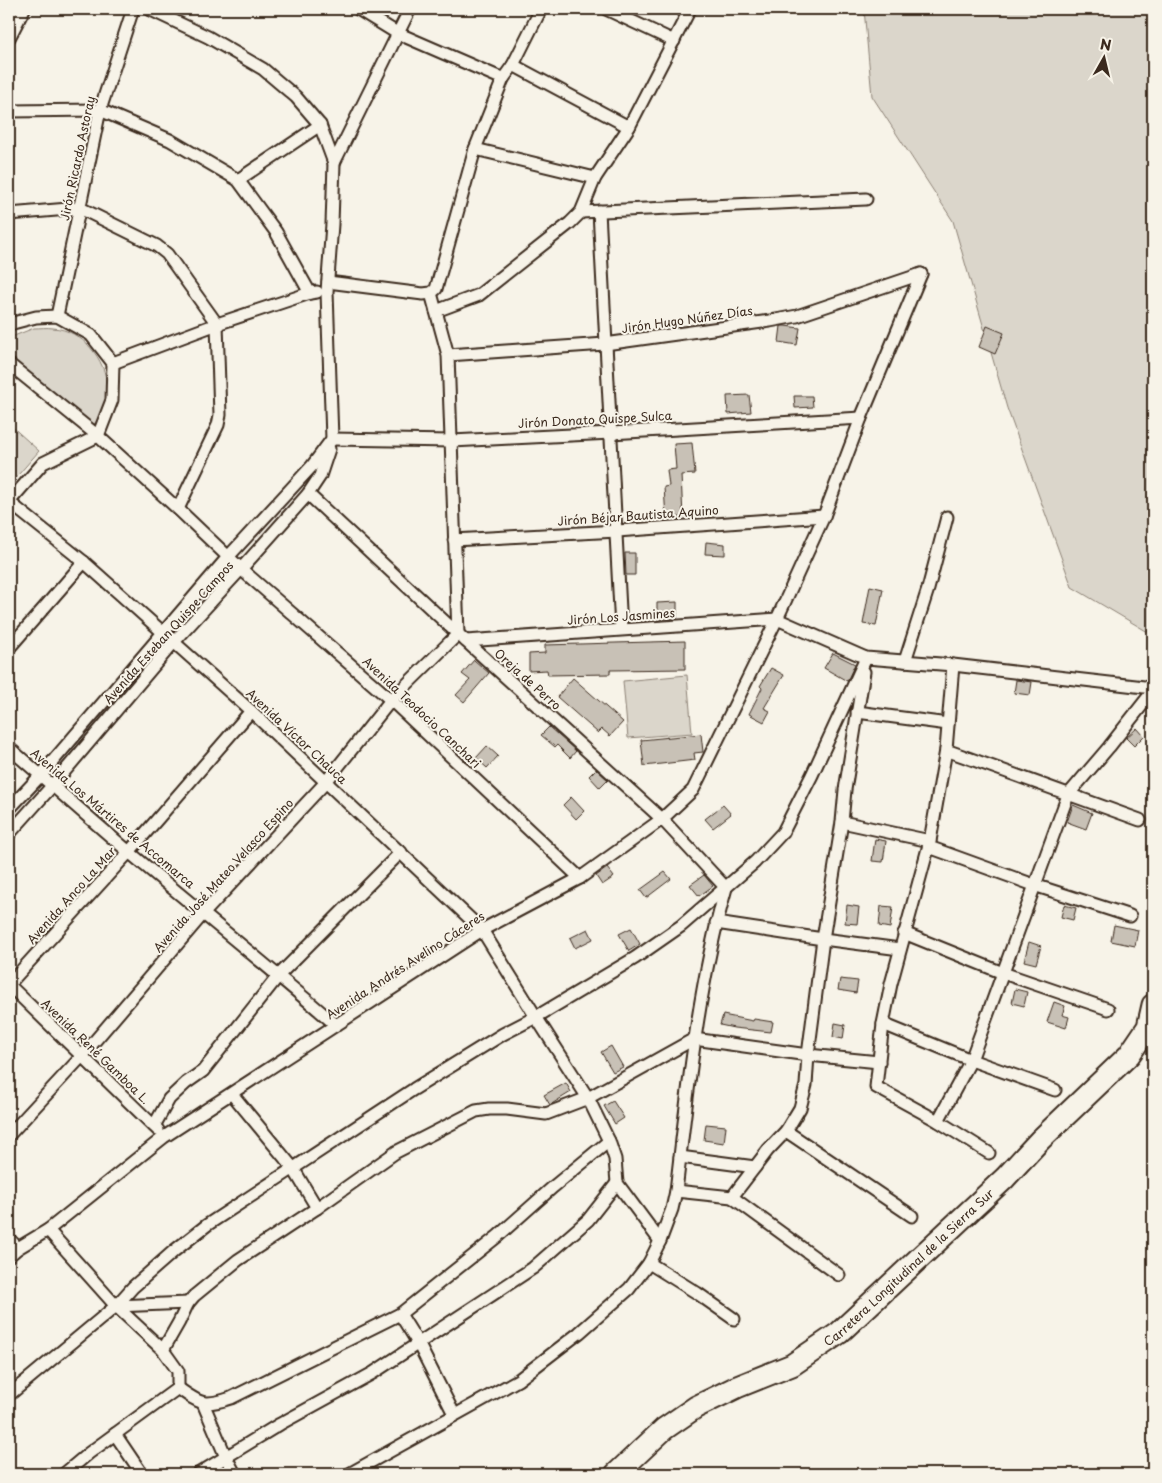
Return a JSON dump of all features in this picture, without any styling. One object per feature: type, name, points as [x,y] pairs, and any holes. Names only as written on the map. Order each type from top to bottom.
[{"type":"highway","name":"Carretera Longitudinal de la Sierra Sur","points":[[616,1474],[664,1429],[696,1406],[792,1364],[839,1334],[1005,1178],[1040,1140],[1129,1056],[1148,1027],[1153,1005]]},
{"type":"street","points":[[9,38],[24,9]]},
{"type":"street","name":"Jirón Ricardo Astoray","points":[[57,316],[100,110],[133,9]]},
{"type":"street","points":[[149,9],[208,37],[263,69],[296,97],[320,125],[334,163]]},
{"type":"street","points":[[358,9],[398,33],[503,80]]},
{"type":"street","points":[[334,163],[410,9]]},
{"type":"street","points":[[114,363],[217,324],[327,287],[424,294],[436,290],[475,149],[503,80],[513,65],[541,9]]},
{"type":"street","points":[[606,9],[674,41]]},
{"type":"street","points":[[436,311],[479,295],[581,212],[595,178],[629,127],[690,9]]},
{"type":"street","points":[[513,65],[629,127]]},
{"type":"street","points":[[9,111],[100,110],[170,140],[238,180],[276,232],[310,293]]},
{"type":"street","points":[[238,180],[320,125]]},
{"type":"street","points":[[475,149],[595,178]]},
{"type":"street","name":"Avenida Esteban Quispe Campos","points":[[9,834],[174,642],[308,494],[320,476],[332,439],[327,287],[334,163]]},
{"type":"street","points":[[581,212],[866,199]]},
{"type":"street","points":[[9,214],[80,208],[157,246],[167,254],[217,324],[220,416],[218,425],[178,509]]},
{"type":"street","points":[[599,211],[621,629]]},
{"type":"street","name":"Jirón Hugo Núñez Días","points":[[448,355],[605,344],[770,322],[797,316],[921,274]]},
{"type":"street","name":"Avenida Andrés Avelino Cáceres","points":[[9,1256],[18,1248],[48,1230],[164,1137],[482,930],[580,878],[662,819],[693,790],[777,619],[824,516],[861,418],[921,274]]},
{"type":"street","points":[[431,293],[448,355],[454,540],[462,637]]},
{"type":"street","points":[[9,326],[14,322],[36,317],[57,316],[91,335],[114,363],[112,400],[98,436],[43,463],[9,502]]},
{"type":"street","name":"Avenida Teodocio Canchari","points":[[9,364],[98,436],[241,570],[391,700],[580,878]]},
{"type":"street","name":"Jirón Donato Quispe Sulca","points":[[332,439],[452,441],[861,418]]},
{"type":"street","points":[[9,809],[41,775],[228,556],[312,466],[332,439]]},
{"type":"street","name":"Oreja de Perro","points":[[308,494],[662,819],[726,888]]},
{"type":"street","name":"Avenida Víctor Chauca","points":[[9,502],[84,562],[251,711],[482,930],[588,1098],[609,1141],[615,1159],[617,1183]]},
{"type":"street","name":"Jirón Béjar Bautista Aquino","points":[[454,540],[617,531],[824,516]]},
{"type":"street","points":[[905,661],[928,590],[947,517]]},
{"type":"street","points":[[9,648],[84,562]]},
{"type":"street","points":[[777,619],[866,658],[953,665],[1153,689]]},
{"type":"street","name":"Jirón Los Jasmines","points":[[462,637],[777,619]]},
{"type":"street","name":"Avenida José Mateo Velasco Espino","points":[[9,1135],[82,1056],[204,913],[325,783],[391,700],[462,637]]},
{"type":"street","points":[[732,1197],[768,1150],[786,1131],[800,1108],[806,1085],[823,939],[866,658]]},
{"type":"street","points":[[9,1396],[116,1306],[133,1287],[174,1251],[207,1225],[414,1089],[503,1034],[536,1017],[635,958],[681,926],[726,888],[755,862],[783,832],[812,775],[866,658]]},
{"type":"street","points":[[953,665],[946,750],[929,844],[891,984],[883,1024],[876,1087],[990,1153]]},
{"type":"street","points":[[938,1122],[971,1060],[1068,795],[1109,747],[1153,689]]},
{"type":"street","name":"Avenida Anco La Mar","points":[[9,984],[251,711]]},
{"type":"street","points":[[857,712],[948,724]]},
{"type":"street","name":"Avenida Los Mártires de Accomarca","points":[[9,748],[128,852],[279,975],[336,1025]]},
{"type":"street","points":[[946,750],[1140,820]]},
{"type":"street","points":[[842,822],[929,844],[1034,885],[1130,916]]},
{"type":"street","points":[[154,1126],[169,1099],[186,1083],[203,1071],[279,975],[400,852]]},
{"type":"street","points":[[349,1474],[518,1380],[571,1339],[629,1289],[649,1263],[672,1209],[676,1191],[694,1039],[716,923],[726,888]]},
{"type":"street","points":[[716,923],[900,948]]},
{"type":"street","points":[[904,933],[1003,973],[1108,1008]]},
{"type":"street","name":"Avenida René Gamboa L.","points":[[9,984],[164,1137]]},
{"type":"street","points":[[883,1024],[971,1060],[1055,1090]]},
{"type":"street","points":[[163,1350],[188,1303],[238,1260],[317,1208],[396,1152],[476,1111],[508,1109],[546,1114],[588,1098],[694,1039],[808,1055],[879,1062]]},
{"type":"street","points":[[232,1094],[293,1168],[317,1208]]},
{"type":"street","points":[[786,1131],[912,1216]]},
{"type":"street","points":[[178,1388],[203,1402],[215,1403],[231,1398],[400,1314],[498,1236],[609,1141]]},
{"type":"street","points":[[680,1157],[755,1167]]},
{"type":"street","points":[[198,1474],[280,1424],[373,1373],[533,1268],[588,1220],[617,1183],[660,1241]]},
{"type":"street","points":[[676,1191],[732,1197],[839,1275]]},
{"type":"street","points":[[48,1230],[116,1306],[163,1350],[178,1371],[178,1388]]},
{"type":"street","points":[[9,1239],[18,1248]]},
{"type":"street","points":[[649,1263],[734,1319]]},
{"type":"street","points":[[116,1306],[188,1303]]},
{"type":"street","points":[[400,1314],[418,1343],[454,1414]]},
{"type":"street","points":[[64,1474],[178,1388]]},
{"type":"street","points":[[203,1402],[235,1474]]},
{"type":"street","points":[[116,1434],[142,1474]]},
{"type":"shaded area","points":[[864,9],[1153,9],[1153,635],[1072,587],[1007,408],[953,221],[872,96]]},
{"type":"shaded area","points":[[34,328],[53,328],[74,334],[83,340],[97,357],[106,377],[107,393],[103,408],[93,427],[9,359],[9,340]]},
{"type":"shaded area","points":[[9,424],[39,451],[12,482],[9,480]]},
{"type":"shaded area","points":[[687,675],[692,733],[628,738],[623,681]]},
{"type":"building","points":[[781,326],[800,328],[797,345],[779,342]]},
{"type":"building","points":[[987,326],[1004,333],[995,354],[979,347]]},
{"type":"building","points":[[749,395],[751,412],[728,414],[727,396]]},
{"type":"building","points":[[794,396],[812,396],[813,407],[795,408]]},
{"type":"building","points":[[692,443],[695,474],[681,475],[683,517],[666,518],[664,487],[669,486],[667,470],[676,469],[674,444]]},
{"type":"building","points":[[706,542],[725,544],[725,555],[705,554]]},
{"type":"building","points":[[625,553],[635,553],[635,575],[626,575]]},
{"type":"building","points":[[870,586],[883,589],[876,626],[863,624]]},
{"type":"building","points":[[677,602],[677,619],[657,619],[657,603]]},
{"type":"building","points":[[685,641],[685,669],[610,670],[610,674],[548,675],[547,670],[529,671],[529,654],[545,653],[545,645]]},
{"type":"building","points":[[833,653],[855,664],[847,681],[824,668]]},
{"type":"building","points":[[474,660],[489,673],[464,702],[456,695],[470,680],[462,674]]},
{"type":"building","points":[[771,668],[784,675],[764,708],[770,711],[764,722],[749,714],[762,688],[760,686]]},
{"type":"building","points":[[573,678],[623,722],[610,736],[602,729],[598,733],[557,697]]},
{"type":"building","points":[[1016,680],[1032,682],[1030,695],[1014,693]]},
{"type":"building","points":[[549,727],[576,751],[570,758],[557,745],[555,747],[541,735]]},
{"type":"building","points":[[1137,728],[1144,736],[1134,746],[1126,738]]},
{"type":"building","points":[[701,734],[703,752],[694,753],[695,760],[644,766],[641,740]]},
{"type":"building","points":[[487,746],[498,756],[487,768],[476,758]]},
{"type":"building","points":[[596,769],[608,780],[600,788],[589,776]]},
{"type":"building","points":[[571,797],[584,811],[576,819],[563,805]]},
{"type":"building","points":[[723,805],[731,814],[713,828],[705,819]]},
{"type":"building","points":[[1073,805],[1092,813],[1086,829],[1067,822]]},
{"type":"building","points":[[875,839],[886,841],[883,862],[872,861]]},
{"type":"building","points":[[607,868],[614,877],[602,885],[596,876]]},
{"type":"building","points":[[665,872],[671,879],[646,898],[640,890]]},
{"type":"building","points":[[704,875],[713,886],[699,896],[690,885]]},
{"type":"building","points":[[847,905],[859,907],[857,924],[845,923]]},
{"type":"building","points":[[1064,905],[1076,908],[1073,920],[1061,917]]},
{"type":"building","points":[[881,906],[893,907],[890,928],[879,926]]},
{"type":"building","points":[[1114,925],[1138,930],[1135,946],[1111,941]]},
{"type":"building","points":[[631,928],[640,944],[629,951],[619,934]]},
{"type":"building","points":[[588,929],[593,939],[575,948],[570,938]]},
{"type":"building","points":[[1029,942],[1041,946],[1036,964],[1024,961]]},
{"type":"building","points":[[840,979],[858,981],[856,993],[838,990]]},
{"type":"building","points":[[1015,989],[1027,992],[1024,1006],[1012,1003]]},
{"type":"building","points":[[1054,1002],[1065,1006],[1062,1015],[1069,1017],[1066,1028],[1047,1022]]},
{"type":"building","points":[[723,1015],[753,1021],[754,1019],[773,1022],[771,1032],[720,1025]]},
{"type":"building","points":[[835,1023],[845,1025],[843,1039],[833,1037]]},
{"type":"building","points":[[611,1046],[623,1067],[613,1072],[601,1052]]},
{"type":"building","points":[[566,1083],[571,1092],[550,1105],[544,1095]]},
{"type":"building","points":[[613,1101],[624,1118],[615,1124],[604,1106]]},
{"type":"building","points":[[706,1124],[726,1126],[724,1143],[704,1140]]}]
